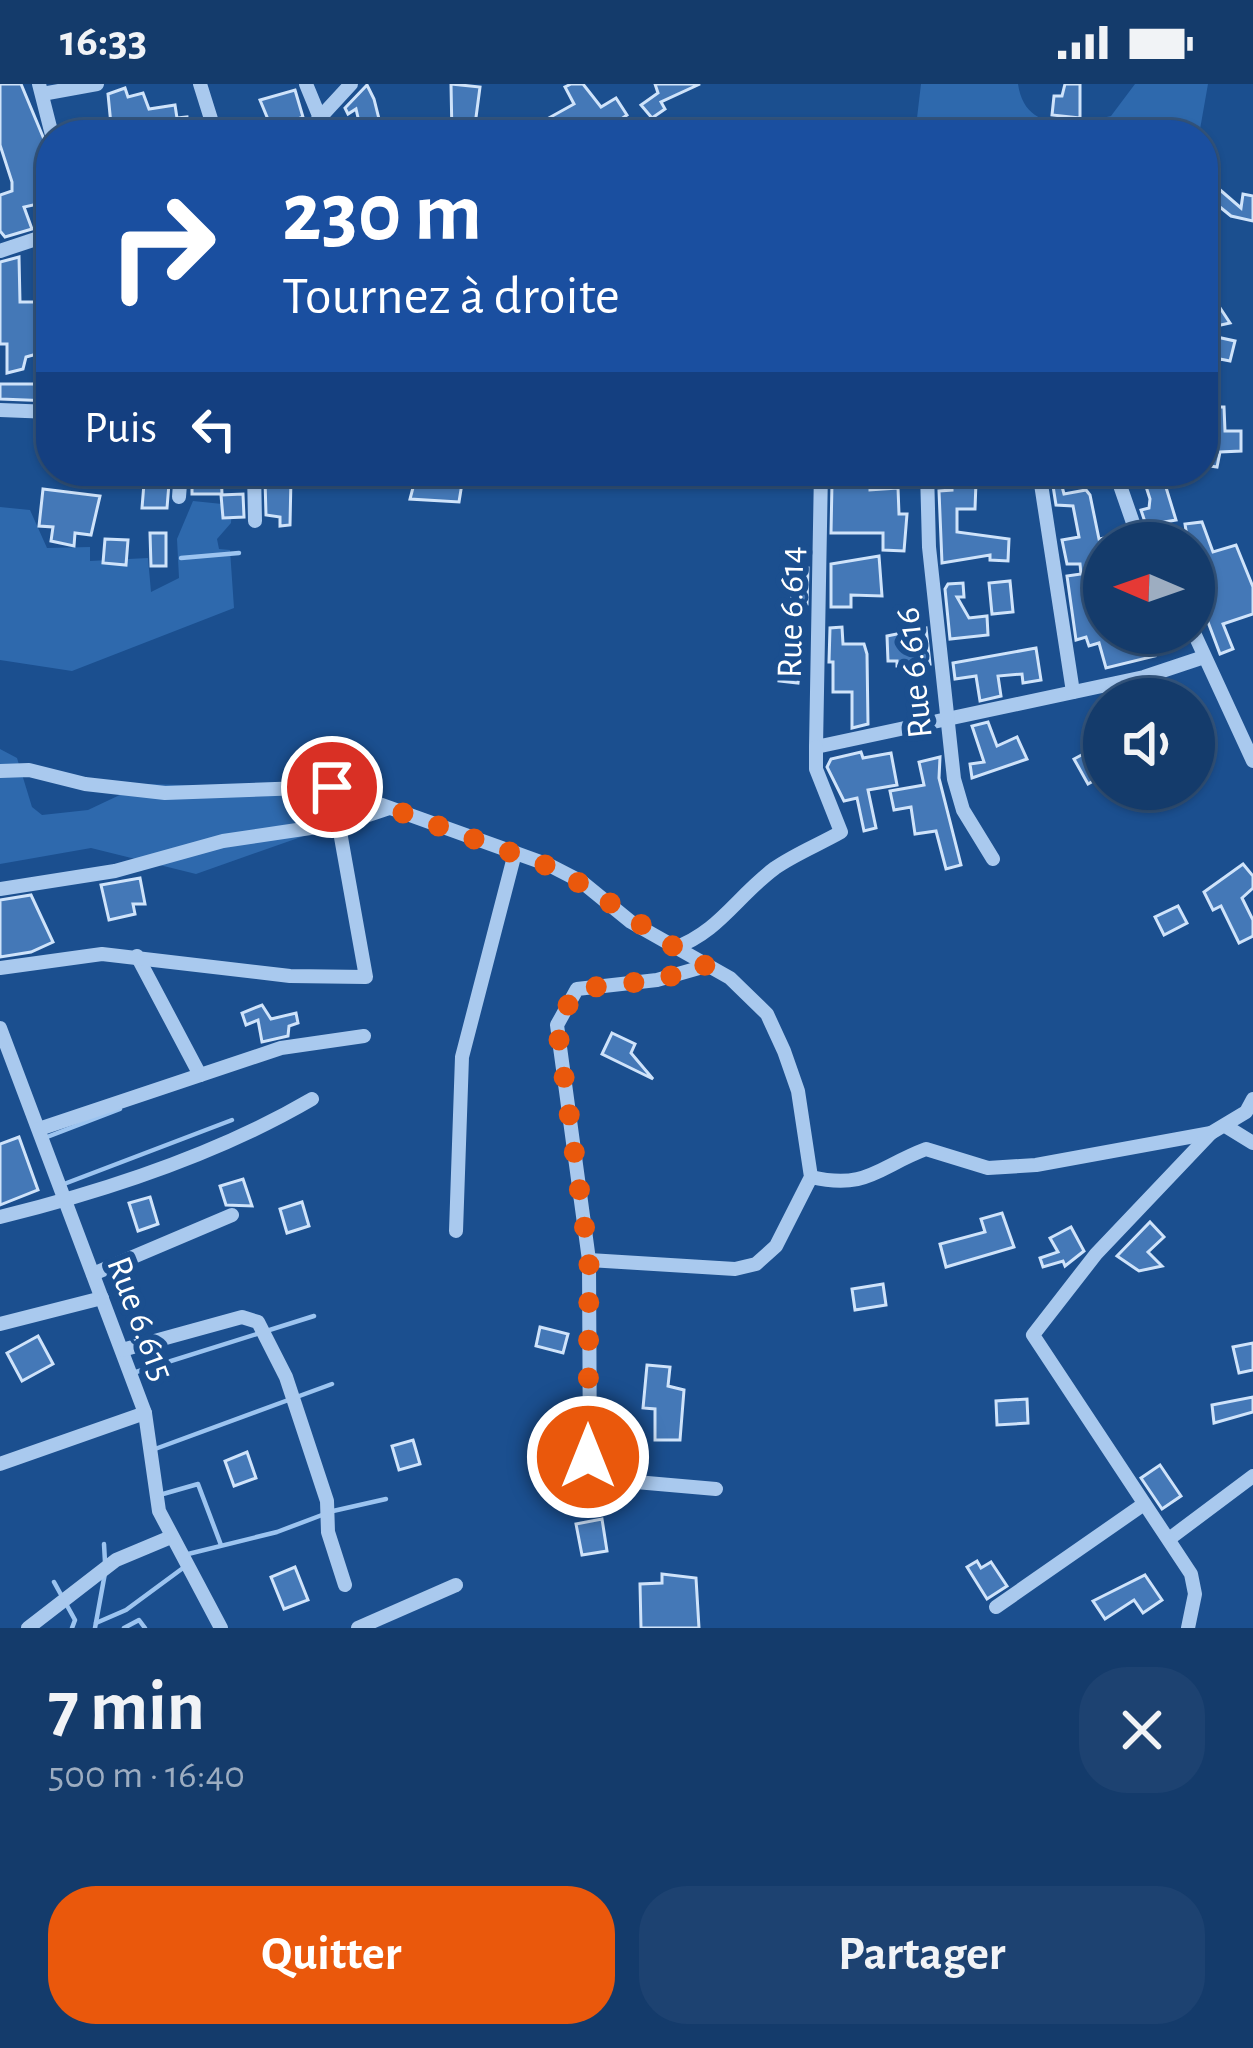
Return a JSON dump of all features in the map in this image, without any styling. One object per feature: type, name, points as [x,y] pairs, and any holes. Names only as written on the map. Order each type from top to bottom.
[{"type":"street","points":[[48,120],[40,89],[97,84]]},
{"type":"street","points":[[200,84],[211,120]]},
{"type":"street","points":[[306,84],[320,120]]},
{"type":"street","points":[[328,120],[351,84]]},
{"type":"street","points":[[1,246],[36,238]]},
{"type":"street","points":[[0,410],[36,411]]},
{"type":"street","points":[[179,497],[180,486]]},
{"type":"street","points":[[254,486],[255,521]]},
{"type":"street","name":"Rue 6.614","points":[[674,948],[706,936],[742,895],[779,866],[841,832],[816,770],[821,486]]},
{"type":"street","name":"Rue 6.616","points":[[927,486],[928,548],[947,722],[963,810],[993,859]]},
{"type":"street","points":[[1041,486],[1073,692]]},
{"type":"street","points":[[1120,486],[1133,522]]},
{"type":"street","points":[[1203,654],[1253,761]]},
{"type":"street","points":[[819,746],[947,722],[1204,657]]},
{"type":"street","points":[[0,771],[29,770],[85,784],[165,794],[332,787],[582,882],[674,948],[730,978],[767,1014],[798,1091],[811,1178],[794,1219],[756,1264],[735,1269],[589,1260]]},
{"type":"street","points":[[0,968],[50,957],[137,956],[290,976],[367,977],[332,787]]},
{"type":"street","points":[[0,889],[116,871],[223,841],[337,824],[389,808]]},
{"type":"street","points":[[456,1231],[462,1057],[515,853]]},
{"type":"street","points":[[137,956],[200,1075]]},
{"type":"street","points":[[706,966],[657,980],[577,989],[563,1005],[557,1025],[589,1260],[590,1478],[716,1489]]},
{"type":"street","name":"Rue 6.615","points":[[0,1028],[145,1414],[159,1511],[220,1628]]},
{"type":"street","points":[[39,1129],[281,1048],[364,1036]]},
{"type":"street","points":[[0,1217],[66,1201],[234,1138],[312,1099]]},
{"type":"street","points":[[811,1178],[839,1183],[869,1179],[926,1149],[988,1168],[1011,1168],[1211,1133],[1227,1126],[1253,1099]]},
{"type":"street","points":[[1227,1126],[1253,1143]]},
{"type":"street","points":[[1188,1628],[1195,1594],[1191,1574],[1033,1335],[1096,1254],[1211,1133]]},
{"type":"street","points":[[93,1274],[232,1215]]},
{"type":"street","points":[[0,1324],[102,1298]]},
{"type":"street","points":[[122,1350],[242,1317],[258,1322],[286,1377],[327,1501],[328,1532],[345,1586]]},
{"type":"street","points":[[0,1463],[145,1414]]},
{"type":"street","points":[[1169,1539],[1253,1476]]},
{"type":"street","points":[[997,1607],[1144,1504]]},
{"type":"street","points":[[28,1628],[116,1560],[171,1537]]},
{"type":"street","points":[[358,1628],[456,1585]]},
{"type":"shaded area","points":[[921,84],[1018,84],[1030,111],[1046,120],[917,120]]},
{"type":"shaded area","points":[[1135,84],[1208,84],[1202,120],[1091,120],[1111,116]]},
{"type":"shaded area","points":[[193,501],[232,505],[231,523],[217,539],[219,549],[230,550],[234,608],[72,671],[0,660],[0,507],[30,510],[47,548],[90,547],[90,561],[148,558],[151,592],[179,578],[177,539]]},
{"type":"shaded area","points":[[0,749],[17,758],[32,807],[42,815],[88,810],[143,784],[350,789],[353,801],[346,815],[301,837],[196,874],[91,848],[0,864]]},
{"type":"building","points":[[0,84],[21,84],[36,120],[36,204],[24,207],[32,229],[5,237],[0,231],[0,195],[12,191],[12,182],[0,145]]},
{"type":"building","points":[[451,84],[480,87],[476,120],[452,120]]},
{"type":"building","points":[[583,84],[601,107],[616,98],[627,115],[620,120],[545,120],[574,104],[565,87]]},
{"type":"building","points":[[655,84],[700,84],[661,102],[665,109],[652,118],[641,105],[658,93]]},
{"type":"building","points":[[1065,84],[1080,84],[1080,118],[1052,115],[1054,96],[1062,96]]},
{"type":"building","points":[[367,85],[379,120],[359,120],[356,109],[348,114],[345,108]]},
{"type":"building","points":[[125,88],[128,97],[143,93],[149,109],[175,105],[177,118],[187,120],[111,120],[108,94]]},
{"type":"building","points":[[295,90],[303,117],[268,120],[260,100]]},
{"type":"building","points":[[1218,190],[1241,208],[1243,194],[1253,196],[1253,221],[1231,216],[1218,205]]},
{"type":"building","points":[[19,257],[20,302],[36,302],[36,354],[26,357],[23,369],[7,373],[7,344],[0,344],[0,262]]},
{"type":"building","points":[[1218,305],[1230,323],[1218,326]]},
{"type":"building","points":[[1218,337],[1235,341],[1230,361],[1220,359],[1218,367]]},
{"type":"building","points":[[0,384],[36,384],[36,400],[0,399]]},
{"type":"building","points":[[1218,407],[1224,407],[1225,431],[1241,431],[1241,451],[1220,452],[1218,462]]},
{"type":"building","points":[[144,486],[169,486],[167,508],[142,508]]},
{"type":"building","points":[[192,486],[222,486],[222,494],[192,494]]},
{"type":"building","points":[[265,486],[291,486],[290,525],[280,526],[280,517],[266,515]]},
{"type":"building","points":[[413,486],[462,486],[459,502],[410,499]]},
{"type":"building","points":[[832,486],[898,488],[899,514],[907,514],[904,551],[883,550],[883,533],[831,533]]},
{"type":"building","points":[[952,486],[976,486],[975,509],[957,509],[957,532],[1009,539],[1008,561],[990,560],[990,555],[942,563],[939,491],[952,490]]},
{"type":"building","points":[[1053,486],[1062,486],[1064,494],[1086,490],[1096,522],[1083,522],[1083,638],[1076,640],[1067,576],[1081,574],[1080,564],[1067,564],[1062,540],[1079,537],[1073,506],[1056,505]]},
{"type":"building","points":[[1146,486],[1166,486],[1176,520],[1145,522],[1141,510],[1149,508]]},
{"type":"building","points":[[43,489],[100,496],[91,535],[75,533],[74,546],[51,541],[53,527],[39,526]]},
{"type":"building","points":[[243,494],[244,517],[223,518],[221,495]]},
{"type":"building","points":[[150,533],[166,533],[166,566],[151,566]]},
{"type":"building","points":[[105,539],[128,540],[126,565],[103,563]]},
{"type":"building","points":[[1236,545],[1253,587],[1253,614],[1223,624],[1233,649],[1220,654],[1215,641],[1215,551]]},
{"type":"building","points":[[879,556],[882,596],[851,595],[851,607],[831,607],[831,564]]},
{"type":"building","points":[[798,568],[808,568],[807,604],[792,604],[791,574],[798,574]]},
{"type":"building","points":[[1010,581],[1013,612],[992,614],[989,583]]},
{"type":"building","points":[[963,583],[964,597],[957,597],[969,618],[987,616],[988,635],[950,639],[945,589],[948,584]]},
{"type":"building","points":[[842,627],[843,644],[864,644],[867,654],[868,724],[852,728],[852,692],[833,692],[833,662],[829,662],[830,628]]},
{"type":"building","points":[[926,628],[930,664],[897,666],[897,661],[888,661],[887,636]]},
{"type":"building","points":[[1036,648],[1041,680],[1023,683],[1022,674],[998,676],[1001,696],[980,701],[976,676],[955,679],[953,663]]},
{"type":"building","points":[[1102,654],[1155,654],[1155,656],[1106,668]]},
{"type":"building","points":[[782,655],[801,658],[798,683],[779,681]]},
{"type":"building","points":[[988,722],[997,746],[1017,737],[1027,759],[972,778],[970,764],[984,762],[972,726]]},
{"type":"building","points":[[861,752],[863,758],[891,753],[897,785],[868,790],[876,828],[864,831],[857,798],[844,801],[827,767],[831,759]]},
{"type":"building","points":[[1083,754],[1083,775],[1074,759]]},
{"type":"building","points":[[940,757],[939,778],[961,865],[946,869],[936,831],[915,834],[911,807],[894,810],[890,791],[924,785],[919,762]]},
{"type":"building","points":[[1243,864],[1253,876],[1253,888],[1242,898],[1253,920],[1253,936],[1239,943],[1221,906],[1213,910],[1204,892]]},
{"type":"building","points":[[140,878],[145,904],[133,904],[135,914],[109,920],[101,885]]},
{"type":"building","points":[[31,895],[53,942],[31,952],[0,957],[0,900]]},
{"type":"building","points":[[1178,906],[1187,923],[1164,935],[1155,917]]},
{"type":"building","points":[[262,1005],[271,1019],[296,1013],[298,1023],[289,1026],[288,1036],[262,1042],[258,1020],[246,1025],[242,1013]]},
{"type":"building","points":[[612,1033],[635,1044],[631,1053],[653,1079],[602,1054]]},
{"type":"building","points":[[19,1137],[38,1190],[0,1205],[0,1144]]},
{"type":"building","points":[[243,1179],[252,1206],[226,1205],[220,1186]]},
{"type":"building","points":[[150,1197],[158,1224],[138,1231],[129,1203]]},
{"type":"building","points":[[302,1202],[309,1226],[287,1233],[280,1209]]},
{"type":"building","points":[[1002,1213],[1014,1247],[946,1267],[940,1244],[985,1232],[981,1219]]},
{"type":"building","points":[[1150,1222],[1164,1237],[1148,1252],[1162,1266],[1139,1271],[1117,1256]]},
{"type":"building","points":[[1071,1227],[1084,1251],[1065,1266],[1063,1261],[1043,1267],[1040,1258],[1058,1252],[1050,1238]]},
{"type":"building","points":[[883,1284],[886,1305],[855,1310],[852,1289]]},
{"type":"building","points":[[540,1327],[568,1334],[563,1353],[536,1346]]},
{"type":"building","points":[[38,1336],[53,1364],[22,1381],[7,1353]]},
{"type":"building","points":[[1253,1343],[1253,1370],[1239,1373],[1233,1347]]},
{"type":"building","points":[[647,1365],[670,1367],[668,1386],[684,1390],[680,1440],[655,1440],[655,1409],[643,1408]]},
{"type":"building","points":[[1253,1397],[1253,1412],[1214,1423],[1212,1405]]},
{"type":"building","points":[[1027,1399],[1028,1423],[997,1425],[996,1401]]},
{"type":"building","points":[[413,1440],[420,1464],[399,1470],[392,1446]]},
{"type":"building","points":[[247,1452],[256,1478],[234,1486],[225,1461]]},
{"type":"building","points":[[1160,1465],[1181,1496],[1162,1509],[1141,1478]]},
{"type":"building","points":[[602,1519],[607,1551],[582,1555],[576,1524]]},
{"type":"building","points":[[977,1561],[981,1568],[991,1562],[1007,1586],[987,1599],[967,1567]]},
{"type":"building","points":[[295,1567],[308,1600],[284,1609],[271,1577]]},
{"type":"building","points":[[662,1574],[696,1578],[699,1628],[641,1628],[640,1584],[662,1583]]},
{"type":"building","points":[[1145,1575],[1162,1600],[1143,1613],[1134,1600],[1105,1619],[1093,1601]]},
{"type":"waterway","points":[[181,558],[239,553]]},
{"type":"waterway","points":[[47,1137],[120,1109]]},
{"type":"waterway","points":[[64,1184],[232,1120]]},
{"type":"waterway","points":[[136,1372],[314,1316]]},
{"type":"waterway","points":[[155,1449],[332,1384]]},
{"type":"waterway","points":[[163,1494],[198,1484],[221,1545]]},
{"type":"waterway","points":[[333,1511],[386,1499]]},
{"type":"waterway","points":[[184,1555],[277,1532],[322,1515]]},
{"type":"waterway","points":[[104,1544],[105,1562]]},
{"type":"waterway","points":[[96,1623],[126,1610],[183,1568]]},
{"type":"waterway","points":[[95,1628],[105,1573]]},
{"type":"waterway","points":[[54,1582],[75,1620],[72,1628]]},
{"type":"waterway","points":[[124,1628],[139,1620],[145,1628]]},
{"type":"route","points":[[332,787],[582,882],[631,922],[706,966],[657,980],[577,989],[563,1005],[557,1025],[589,1260],[588,1457]]}]
